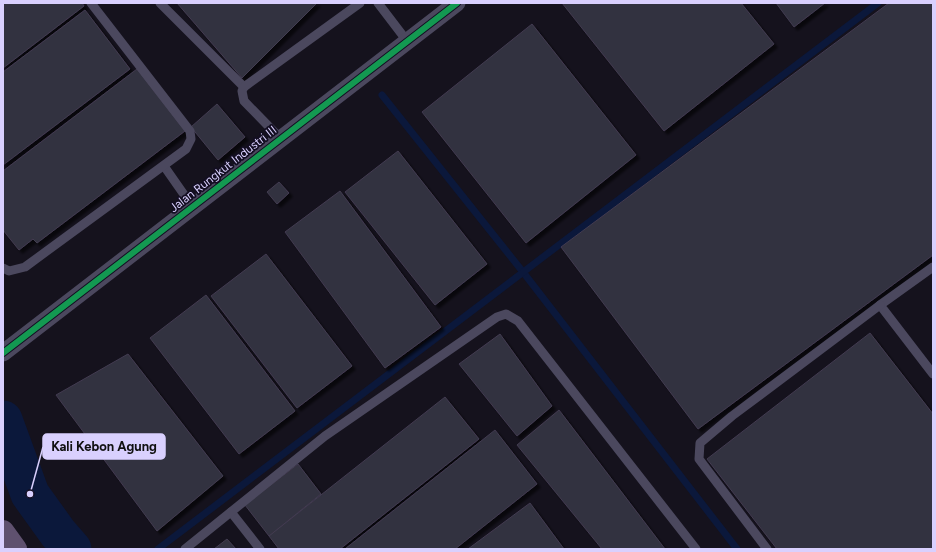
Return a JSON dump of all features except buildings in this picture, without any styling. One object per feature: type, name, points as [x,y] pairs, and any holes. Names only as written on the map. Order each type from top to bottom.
[{"type":"main road","points":[[3,531],[16,549]]},
{"type":"street","name":"Jalan Rungkut Industri III","points":[[3,353],[457,3]]},
{"type":"lane","points":[[3,268],[9,271],[25,267],[164,166],[186,149],[191,139],[190,131],[91,3]]},
{"type":"lane","points":[[160,3],[244,87]]},
{"type":"lane","points":[[280,138],[244,101],[242,91],[244,87],[360,3]]},
{"type":"lane","points":[[378,3],[407,41]]},
{"type":"lane","points":[[164,166],[192,206]]},
{"type":"lane","points":[[767,549],[699,459],[700,443],[732,416],[933,267]]},
{"type":"lane","points":[[880,306],[933,374]]},
{"type":"lane","points":[[185,549],[325,436],[497,317],[506,314],[518,321],[696,549]]},
{"type":"lane","points":[[231,512],[260,549]]},
{"type":"waterway","points":[[158,549],[878,3]]},
{"type":"waterway","points":[[382,95],[523,272],[737,549]]},
{"type":"waterway","points":[[3,420],[30,494],[58,533],[72,549]]},
{"type":"cycle path","points":[[3,353],[457,3]]},
{"type":"place","name":"Kali Kebon Agung","points":[[30,494]]}]
